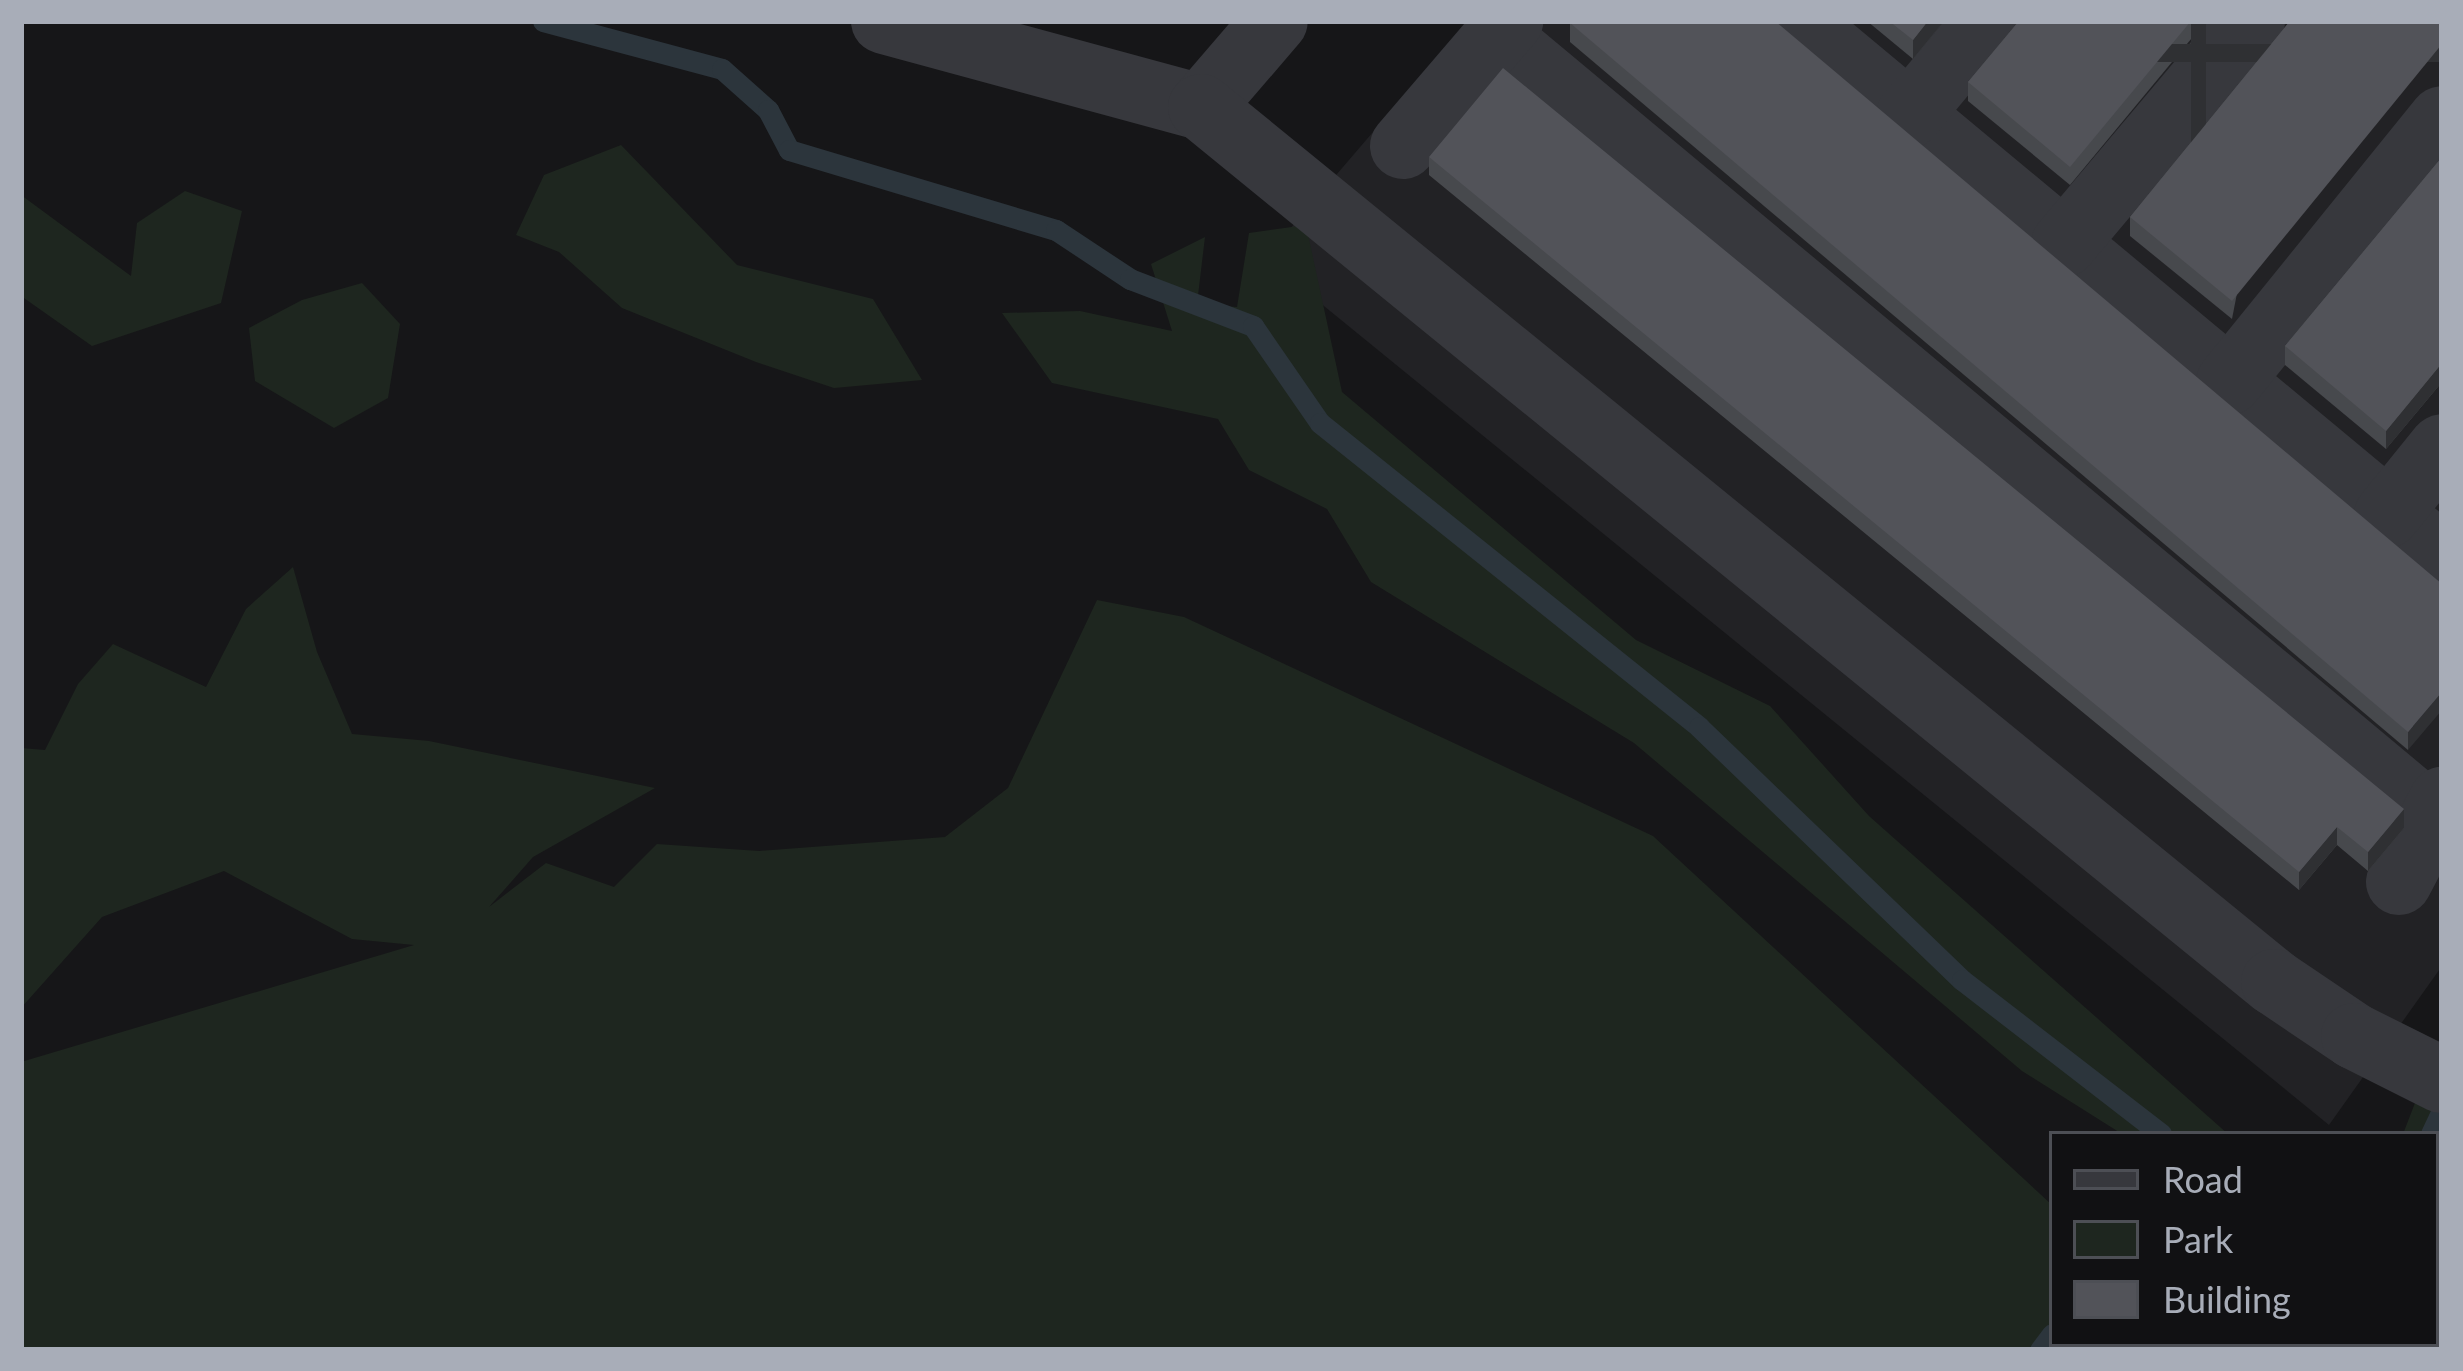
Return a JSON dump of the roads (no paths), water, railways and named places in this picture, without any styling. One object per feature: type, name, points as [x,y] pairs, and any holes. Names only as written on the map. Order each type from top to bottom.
[{"type":"lane","points":[[884,21],[1201,107],[2274,982],[2354,1036],[2442,1080]]},
{"type":"lane","points":[[1201,107],[1275,21]]},
{"type":"lane","points":[[1798,21],[2442,557]]},
{"type":"lane","points":[[1909,115],[1988,21]]},
{"type":"lane","points":[[2064,244],[2252,21]]},
{"type":"lane","points":[[1403,146],[1503,28],[2436,807],[2399,882]]},
{"type":"lane","points":[[2229,382],[2442,119]]},
{"type":"lane","points":[[2387,515],[2442,447]]},
{"type":"waterway","points":[[543,21],[722,69],[768,110],[789,150],[1056,230],[1130,279],[1253,326],[1320,423],[1699,727],[1962,980],[2157,1131]]},
{"type":"waterway","points":[[2432,1131],[2442,1110]]},
{"type":"waterway","points":[[2040,1350],[2049,1338]]}]
